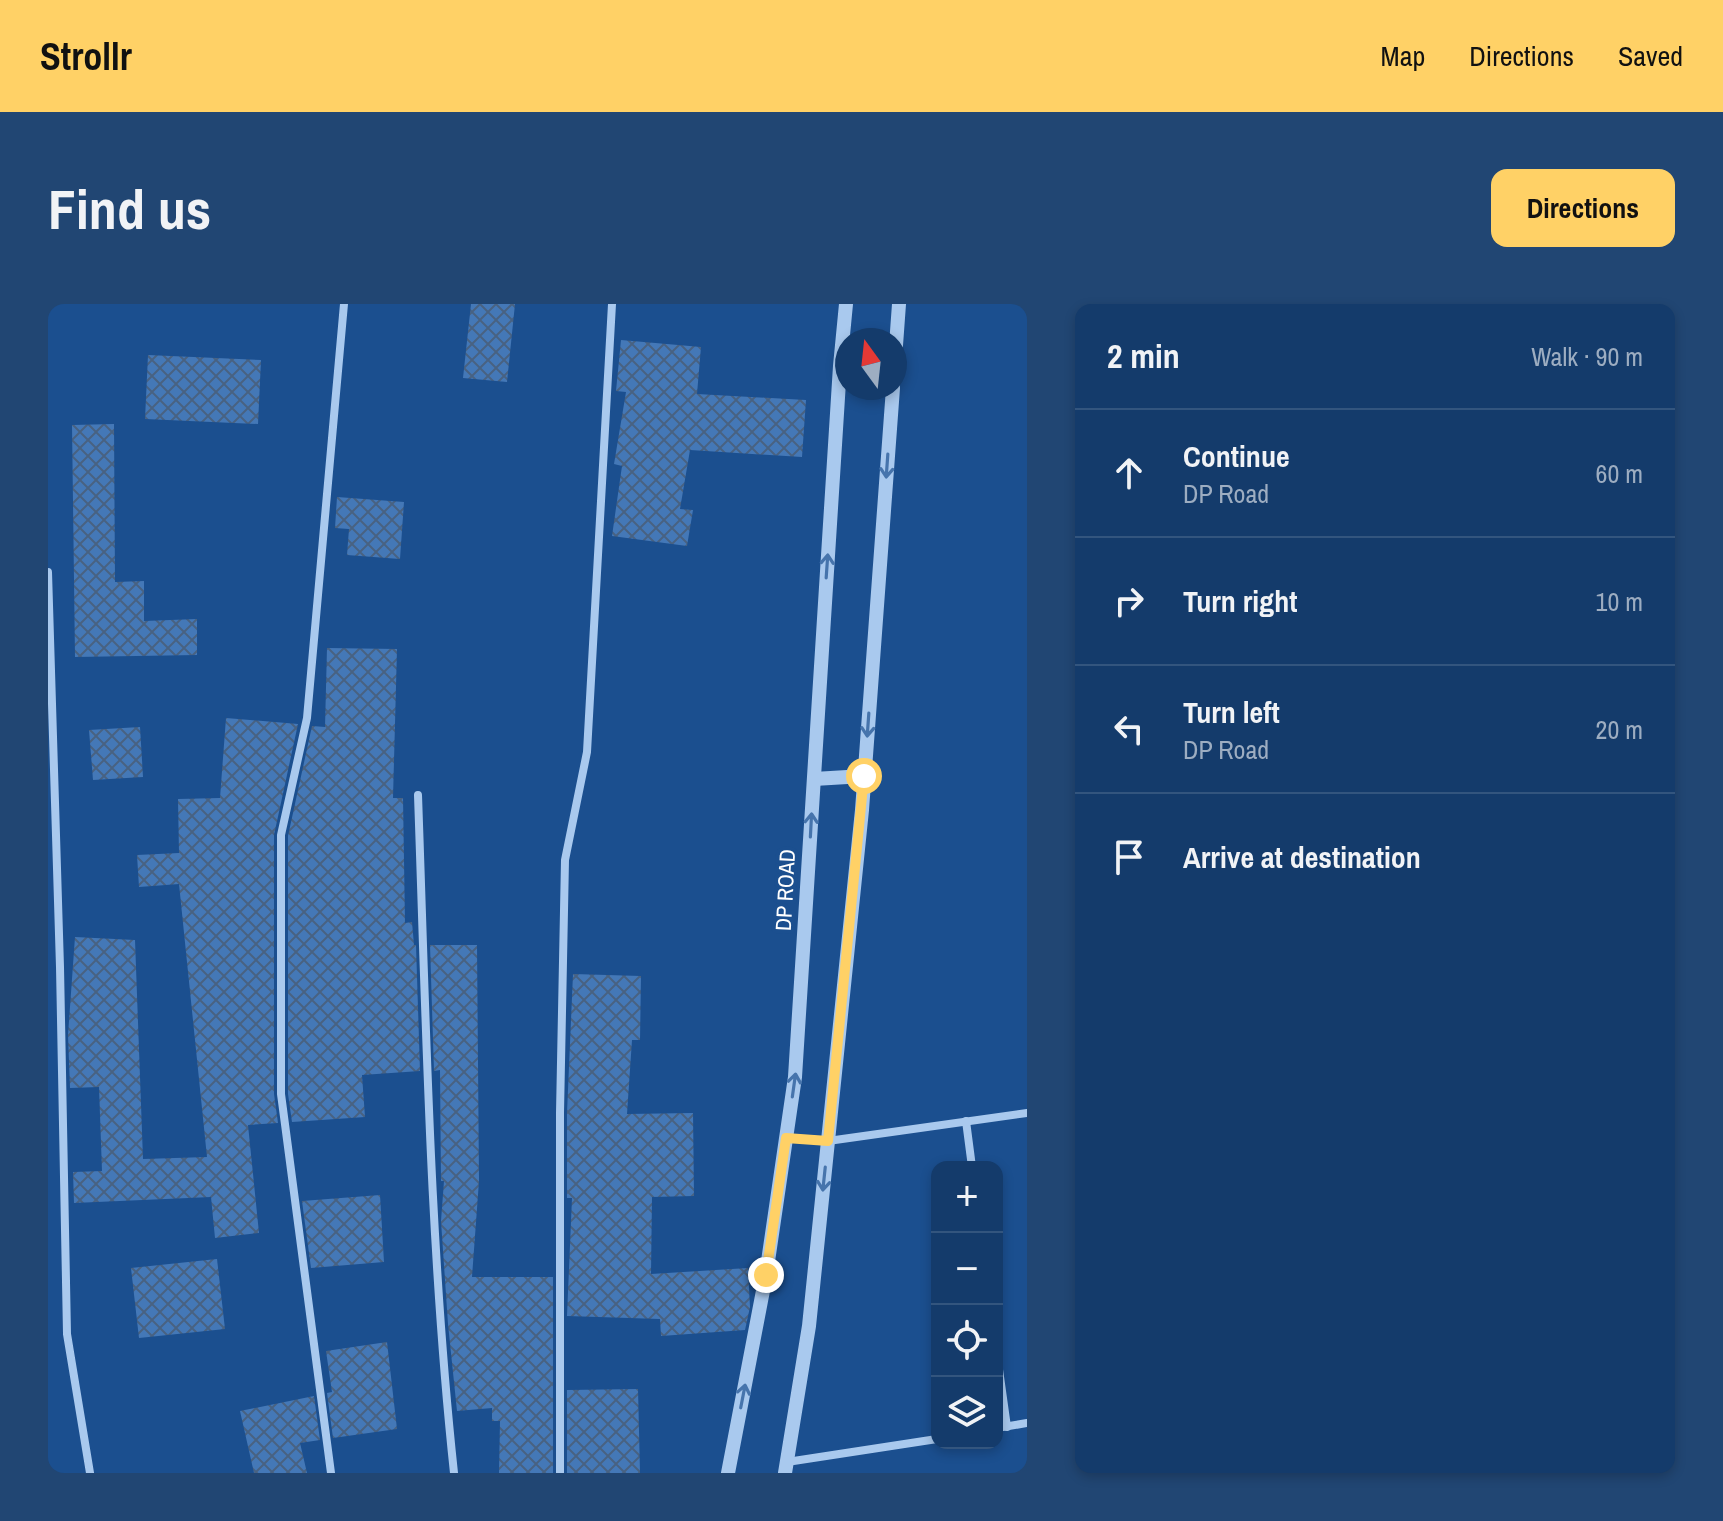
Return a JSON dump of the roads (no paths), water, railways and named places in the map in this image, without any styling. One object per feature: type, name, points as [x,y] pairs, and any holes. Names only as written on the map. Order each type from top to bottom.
[{"type":"street","points":[[331,1473],[281,1094],[281,835],[307,718],[344,304]]},
{"type":"street","points":[[560,1473],[560,1113],[565,860],[587,752],[612,304]]},
{"type":"street","name":"DP ROAD","points":[[728,1473],[766,1275],[795,1077],[846,304]]},
{"type":"street","points":[[897,328],[899,304]]},
{"type":"street","points":[[892,400],[864,776],[828,1141],[809,1326],[786,1468],[931,1440]]},
{"type":"street","points":[[48,572],[67,1334],[90,1473]]},
{"type":"street","points":[[814,779],[864,776]]},
{"type":"street","points":[[418,795],[432,1192],[441,1355],[454,1473]]},
{"type":"street","points":[[786,1138],[828,1141],[1027,1113]]},
{"type":"street","points":[[966,1121],[971,1161]]},
{"type":"street","points":[[1003,1428],[1027,1423]]}]
